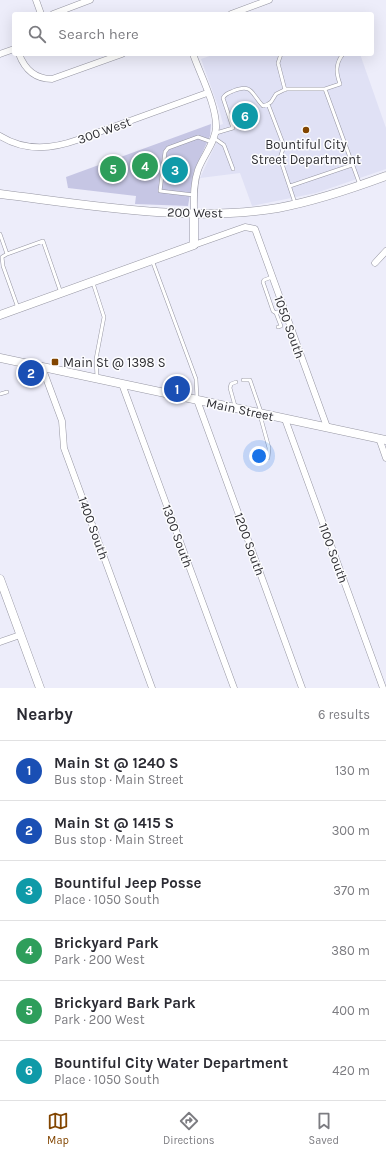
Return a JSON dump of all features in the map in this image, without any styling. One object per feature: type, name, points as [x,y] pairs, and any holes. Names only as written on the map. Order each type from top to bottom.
[{"type":"street","points":[[36,0],[40,12]]},
{"type":"street","points":[[58,12],[90,0]]},
{"type":"street","points":[[236,12],[269,0]]},
{"type":"street","points":[[0,54],[12,50]]},
{"type":"street","points":[[20,56],[25,66],[34,75],[45,79],[52,79],[116,56]]},
{"type":"street","points":[[194,56],[214,114],[214,138],[198,169],[194,195],[194,245]]},
{"type":"street","name":"300 West","points":[[0,136],[14,143],[35,147],[66,144],[207,93]]},
{"type":"street","name":"200 West","points":[[0,194],[150,210],[194,213],[236,213],[296,205],[386,176]]},
{"type":"street","name":"200 West","points":[[0,315],[243,227],[252,228]]},
{"type":"street","name":"1050 South","points":[[252,228],[256,232],[327,427]]},
{"type":"street","points":[[375,263],[386,251]]},
{"type":"street","name":"Main Street","points":[[0,358],[382,439]]},
{"type":"street","name":"1400 South","points":[[42,367],[62,421],[64,448],[152,688]]},
{"type":"street","name":"1300 South","points":[[122,384],[234,688]]},
{"type":"street","name":"1200 South","points":[[197,400],[302,688]]},
{"type":"street","name":"1100 South","points":[[285,419],[383,688]]},
{"type":"street","points":[[382,439],[386,458]]},
{"type":"street","points":[[0,579],[40,688]]},
{"type":"street","points":[[0,642],[20,635]]},
{"type":"lane","points":[[280,56],[278,63],[285,90]]},
{"type":"lane","points":[[214,138],[233,128],[223,98],[227,93],[242,88],[250,89],[263,106],[272,102],[276,94],[285,90],[325,89],[340,84],[337,74],[337,63],[341,56]]},
{"type":"lane","points":[[325,89],[360,185]]},
{"type":"lane","points":[[268,104],[284,146],[280,158],[296,205]]},
{"type":"lane","points":[[194,195],[160,191],[165,152],[171,146],[195,137],[214,138],[224,145],[233,170]]},
{"type":"lane","points":[[290,186],[352,165]]},
{"type":"lane","points":[[0,234],[7,254]]},
{"type":"lane","points":[[18,308],[3,266],[2,257],[43,241],[61,293]]},
{"type":"lane","points":[[152,260],[196,379],[197,400]]},
{"type":"lane","points":[[272,277],[264,280],[263,282],[273,311],[276,313],[281,326],[278,327]]},
{"type":"lane","points":[[92,282],[104,317],[96,359],[98,371],[96,379]]},
{"type":"lane","points":[[276,313],[284,310]]},
{"type":"lane","points":[[243,380],[250,380],[270,448],[268,458]]},
{"type":"lane","points":[[236,382],[230,388],[236,408]]},
{"type":"lane","points":[[0,394],[7,392]]},
{"type":"shaded area","points":[[209,56],[361,56],[386,128],[386,169],[316,193],[252,206],[240,173],[200,178],[218,139],[220,125],[223,124],[201,59]]},
{"type":"shaded area","points":[[211,124],[210,136],[194,171],[188,206],[135,204],[136,196],[68,188],[66,177]]},
{"type":"place","name":"Bountiful City Water Department","points":[[245,116]]},
{"type":"place","name":"Bountiful City Street Department","points":[[306,130]]},
{"type":"place","name":"Brickyard Park","points":[[145,166]]},
{"type":"place","name":"Brickyard Bark Park","points":[[113,169]]},
{"type":"place","name":"Bountiful Jeep Posse","points":[[175,170]]},
{"type":"place","name":"Main St @ 1398 S","points":[[55,362]]},
{"type":"place","name":"Main St @ 1415 S","points":[[31,373]]},
{"type":"place","name":"Main St @ 1240 S","points":[[177,389]]}]
